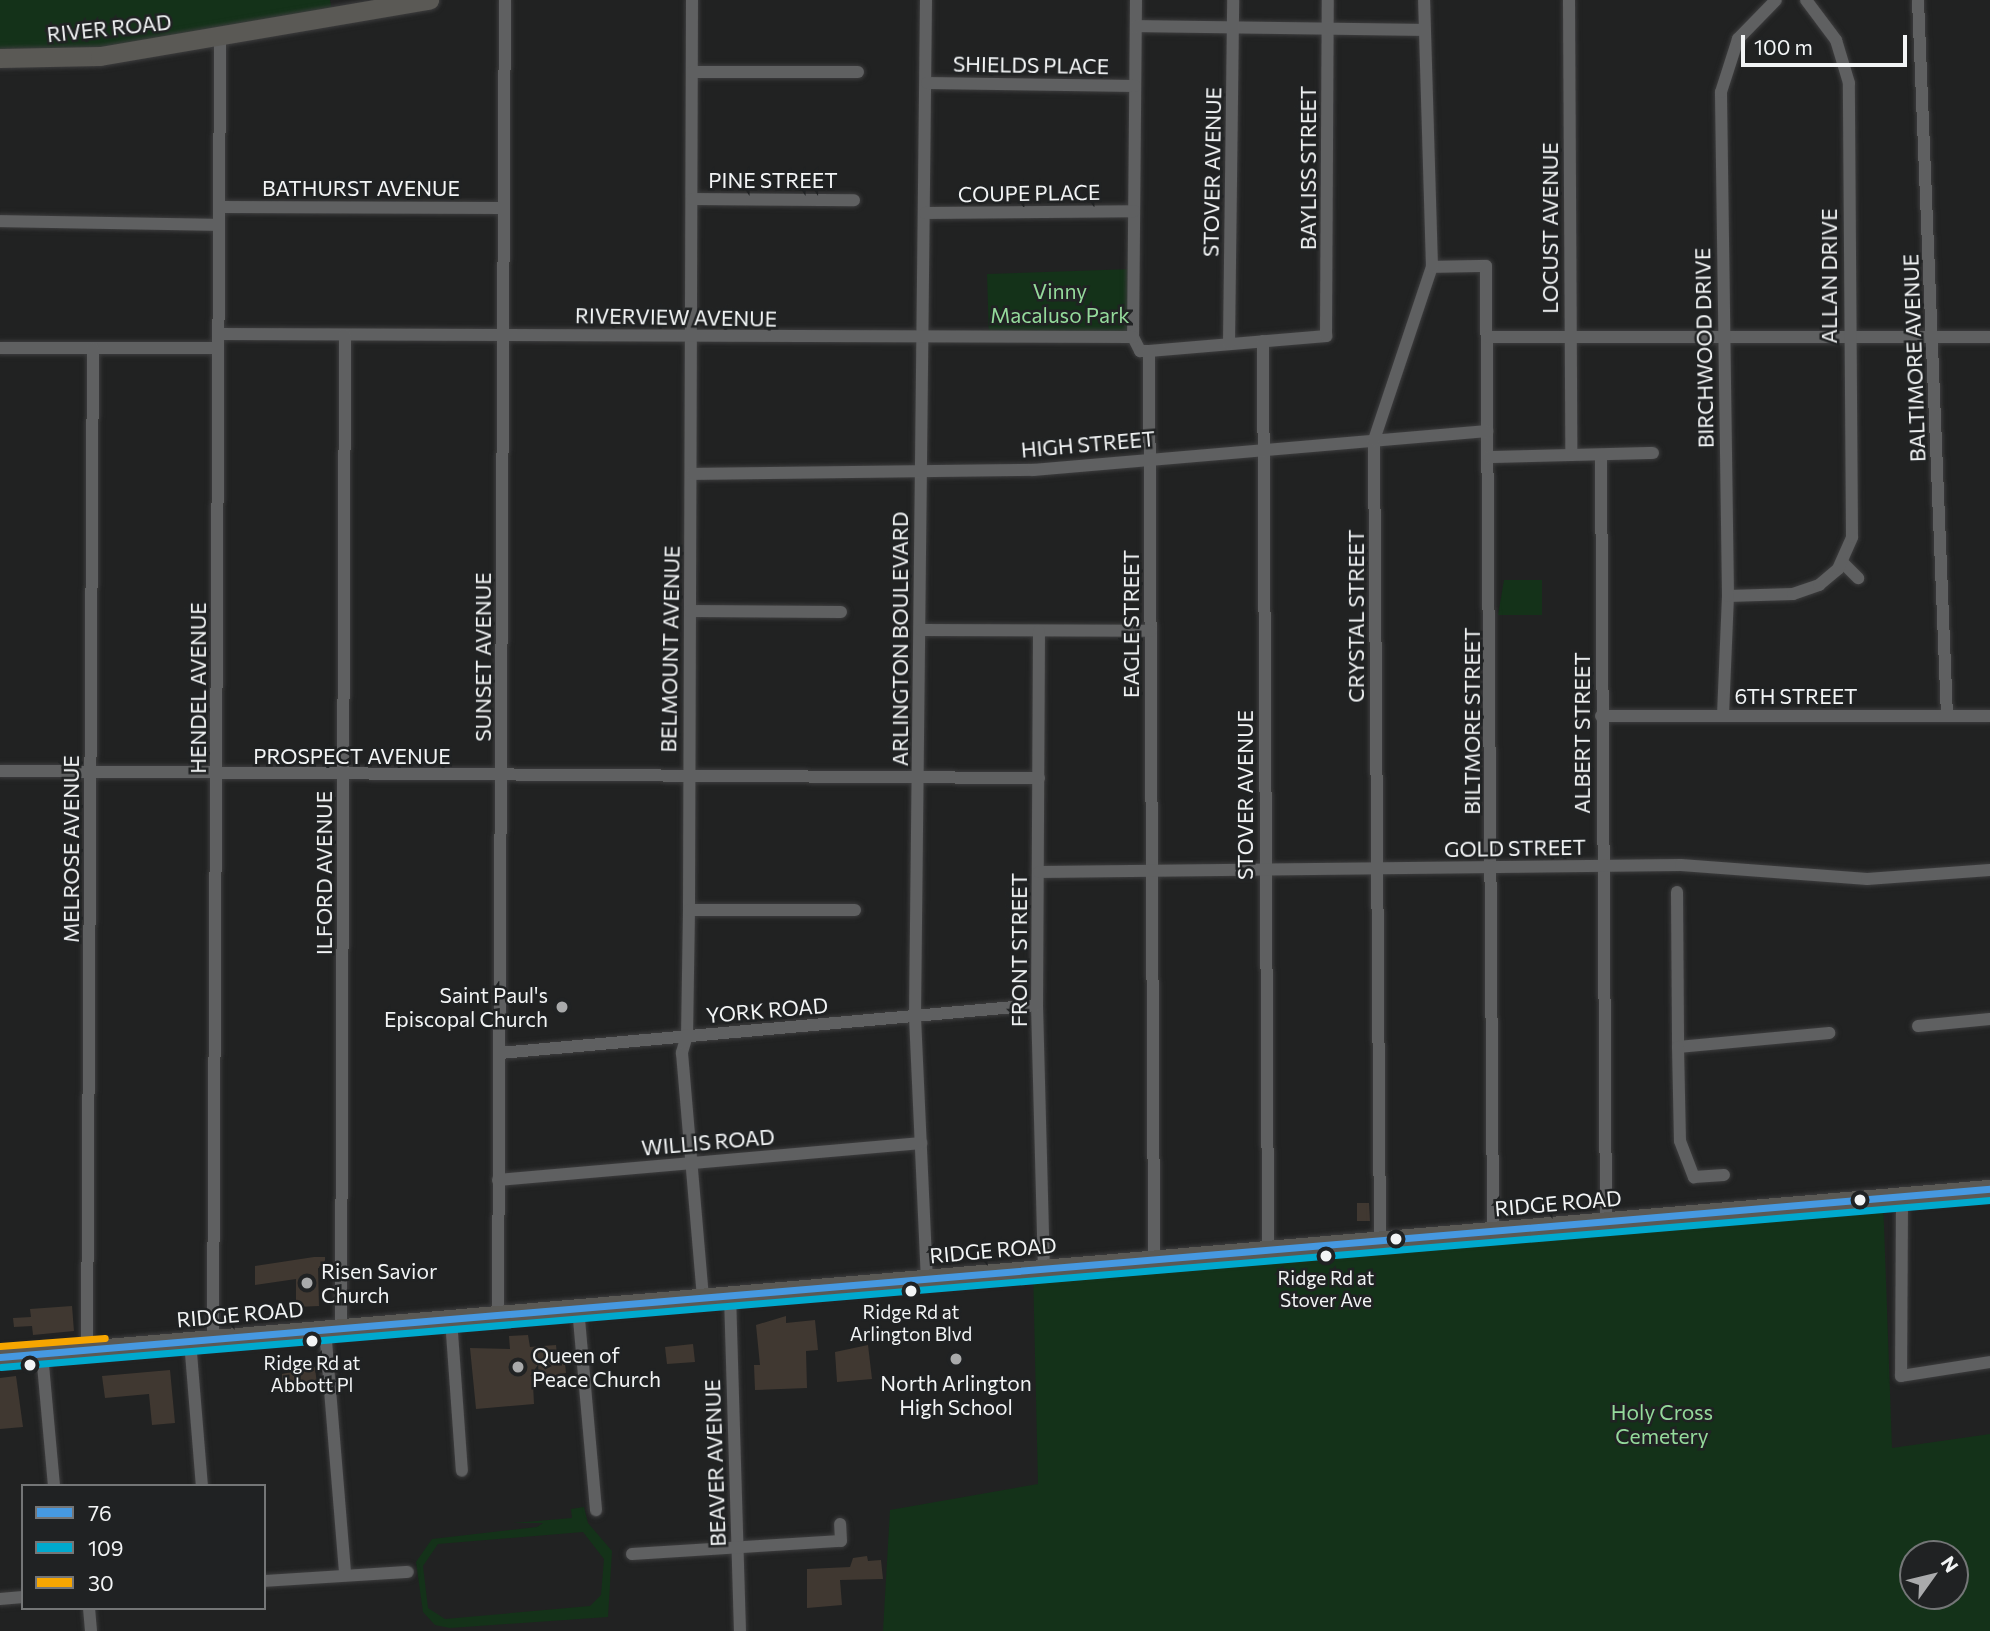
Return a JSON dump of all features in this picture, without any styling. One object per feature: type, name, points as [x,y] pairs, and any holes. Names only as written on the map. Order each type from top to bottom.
[{"type":"main road","name":"RIVER ROAD","points":[[0,58],[100,56],[429,0]]},
{"type":"main road","name":"RIDGE ROAD","points":[[0,1357],[1990,1189]]},
{"type":"street","name":"SUNSET AVENUE","points":[[498,1315],[505,0]]},
{"type":"street","name":"BELMOUNT AVENUE","points":[[692,0],[692,474],[687,1035],[682,1053],[703,1297]]},
{"type":"street","name":"ARLINGTON BOULEVARD","points":[[926,0],[915,1017],[927,1278]]},
{"type":"street","points":[[1136,0],[1133,337],[1140,351],[1264,341]]},
{"type":"street","name":"STOVER AVENUE","points":[[1229,344],[1233,0]]},
{"type":"street","name":"BAYLISS STREET","points":[[1264,341],[1326,336],[1328,0]]},
{"type":"street","name":"CRYSTAL STREET","points":[[1380,1240],[1374,440],[1432,267],[1424,0]]},
{"type":"street","name":"LOCUST AVENUE","points":[[1569,0],[1571,456]]},
{"type":"street","name":"BIRCHWOOD DRIVE","points":[[1723,715],[1728,596],[1721,338],[1721,92],[1738,40],[1776,0]]},
{"type":"street","name":"ALLAN DRIVE","points":[[1806,0],[1836,40],[1849,83],[1848,337],[1853,522],[1842,562]]},
{"type":"street","name":"BALTIMORE AVENUE","points":[[1918,0],[1947,716]]},
{"type":"street","points":[[1136,26],[1423,30]]},
{"type":"street","name":"HENDEL AVENUE","points":[[213,1339],[220,37]]},
{"type":"street","points":[[692,72],[858,72]]},
{"type":"street","name":"SHIELDS PLACE","points":[[926,83],[1135,86]]},
{"type":"street","name":"PINE STREET","points":[[692,199],[854,200]]},
{"type":"street","name":"BATHURST AVENUE","points":[[219,207],[503,208]]},
{"type":"street","name":"COUPE PLACE","points":[[925,213],[1134,211]]},
{"type":"street","points":[[0,221],[219,225]]},
{"type":"street","name":"BILTMORE STREET","points":[[1432,267],[1486,266],[1493,1231]]},
{"type":"street","name":"RIVERVIEW AVENUE","points":[[218,334],[1133,337]]},
{"type":"street","name":"ILFORD AVENUE","points":[[345,335],[344,775],[333,1329],[345,1574]]},
{"type":"street","points":[[1488,337],[1990,337]]},
{"type":"street","name":"STOVER AVENUE","points":[[1264,341],[1262,451],[1268,1250]]},
{"type":"street","points":[[0,348],[218,348]]},
{"type":"street","name":"MELROSE AVENUE","points":[[87,1350],[93,348]]},
{"type":"street","name":"EAGLE STREET","points":[[1149,351],[1154,1259]]},
{"type":"street","name":"HIGH STREET","points":[[692,474],[1032,470],[1487,431]]},
{"type":"street","points":[[1489,457],[1653,453]]},
{"type":"street","name":"ALBERT STREET","points":[[1601,455],[1606,1222]]},
{"type":"street","points":[[1728,596],[1807,590],[1842,562],[1858,578]]},
{"type":"street","points":[[690,611],[841,612]]},
{"type":"street","points":[[920,630],[1151,631]]},
{"type":"street","name":"FRONT STREET","points":[[1039,631],[1037,1005],[1044,1268]]},
{"type":"street","name":"6TH STREET","points":[[1601,716],[1990,716]]},
{"type":"street","name":"PROSPECT AVENUE","points":[[0,771],[216,775],[1039,778]]},
{"type":"street","name":"GOLD STREET","points":[[1039,872],[1681,865],[1867,879],[1990,870]]},
{"type":"street","points":[[1677,892],[1681,1141],[1694,1177],[1724,1174]]},
{"type":"street","points":[[688,910],[855,910]]},
{"type":"street","name":"YORK ROAD","points":[[500,1053],[1037,1005]]},
{"type":"street","points":[[1918,1026],[1990,1019]]},
{"type":"street","points":[[1678,1047],[1829,1033]]},
{"type":"street","name":"WILLIS ROAD","points":[[498,1180],[921,1143]]},
{"type":"street","points":[[1902,1197],[1901,1376],[1990,1363]]},
{"type":"street","name":"BEAVER AVENUE","points":[[730,1295],[740,1631]]},
{"type":"street","points":[[578,1308],[596,1510]]},
{"type":"street","points":[[451,1318],[462,1471]]},
{"type":"street","points":[[190,1341],[202,1484]]},
{"type":"street","points":[[42,1354],[54,1484]]},
{"type":"street","points":[[632,1553],[841,1541],[840,1524]]},
{"type":"street","points":[[266,1581],[408,1572]]},
{"type":"street","points":[[0,1599],[21,1597]]},
{"type":"street","points":[[89,1610],[90,1631]]},
{"type":"green space","points":[[0,0],[330,0],[333,16],[220,37],[0,58]]},
{"type":"green space","name":"Vinny Macaluso Park","points":[[1133,269],[1133,337],[989,338],[987,274]]},
{"type":"green space","points":[[1504,580],[1542,580],[1542,615],[1498,615]]},
{"type":"green space","name":"Holy Cross Cemetery","points":[[1883,1198],[1892,1448],[1990,1434],[1990,1631],[883,1631],[890,1510],[1038,1484],[1033,1269]]},
{"type":"green space","points":[[584,1507],[588,1523],[612,1551],[608,1617],[450,1628],[435,1625],[423,1612],[416,1562],[432,1539],[537,1527],[543,1523],[513,1523],[572,1518],[571,1509]],"holes":[[[583,1532],[604,1559],[601,1595],[590,1606],[445,1619],[428,1608],[423,1566],[438,1544]]]},
{"type":"building","points":[[1357,1203],[1369,1203],[1370,1221],[1357,1221]]},
{"type":"building","name":"Risen Savior Church","points":[[325,1257],[325,1268],[318,1268],[319,1306],[296,1307],[296,1279],[255,1285],[255,1266]]},
{"type":"building","points":[[72,1306],[74,1331],[33,1335],[32,1326],[14,1327],[13,1318],[31,1317],[30,1309]]},
{"type":"building","points":[[786,1316],[786,1323],[815,1320],[818,1350],[806,1351],[807,1388],[755,1390],[754,1365],[760,1365],[756,1325]]},
{"type":"building","name":"Queen of Peace Church","points":[[528,1335],[530,1347],[556,1345],[557,1354],[564,1353],[566,1373],[559,1374],[559,1382],[533,1384],[534,1404],[476,1409],[470,1348],[510,1349],[509,1336]]},
{"type":"building","points":[[693,1344],[695,1362],[667,1364],[665,1347]]},
{"type":"building","points":[[868,1345],[872,1379],[837,1382],[835,1352]]},
{"type":"building","points":[[315,1367],[317,1385],[283,1388],[282,1374]]},
{"type":"building","points":[[170,1370],[175,1423],[152,1425],[149,1394],[105,1398],[102,1376]]},
{"type":"building","points":[[16,1376],[23,1427],[0,1429],[0,1378]]},
{"type":"building","points":[[867,1556],[868,1561],[881,1560],[883,1579],[840,1580],[842,1605],[807,1608],[807,1569],[850,1567],[853,1558]]},
{"type":"transit line","name":"76","points":[[0,1357],[1990,1189]]},
{"type":"transit line","name":"109","points":[[1,1367],[1990,1200]]},
{"type":"transit line","name":"30","points":[[0,1346],[105,1338]]},
{"type":"place","name":"Saint Paul's Episcopal Church","points":[[562,1007]]},
{"type":"place","name":"Ridge Rd at Stover Ave","points":[[1326,1256]]},
{"type":"place","name":"Risen Savior Church","points":[[307,1283]]},
{"type":"place","name":"Ridge Rd at Arlington Blvd","points":[[911,1291]]},
{"type":"place","name":"Ridge Rd at Abbott Pl","points":[[312,1341]]},
{"type":"place","name":"North Arlington High School","points":[[956,1359]]},
{"type":"place","name":"Queen of Peace Church","points":[[518,1367]]}]
